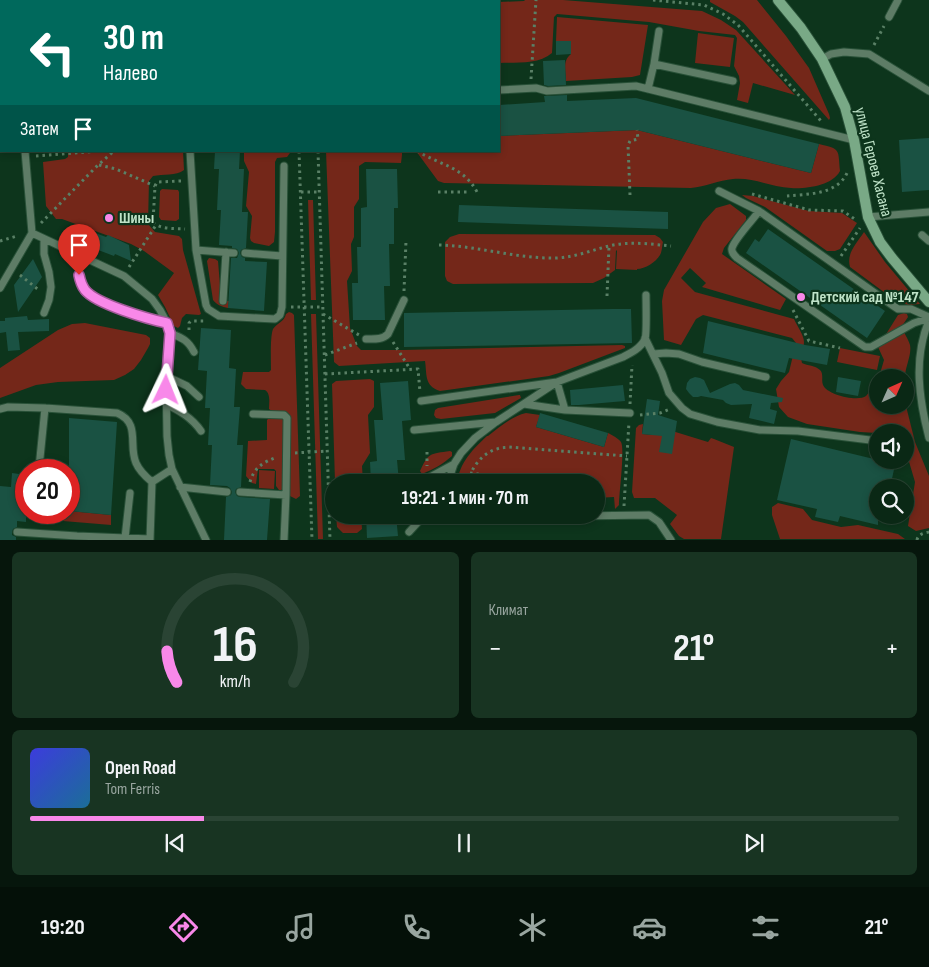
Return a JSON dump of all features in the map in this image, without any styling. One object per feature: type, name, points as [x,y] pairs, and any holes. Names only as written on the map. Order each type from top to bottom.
[{"type":"main road","name":"улица Героев Хасана","points":[[778,0],[801,28],[822,59],[845,107],[854,140],[868,217],[880,242],[929,302]]},
{"type":"lane","points":[[889,17],[898,0]]},
{"type":"lane","points":[[648,89],[659,31]]},
{"type":"lane","points":[[822,59],[831,54],[844,52],[869,54],[929,91]]},
{"type":"lane","points":[[654,64],[733,81]]},
{"type":"lane","points":[[500,90],[536,88],[547,92],[636,86],[854,140]]},
{"type":"lane","points":[[190,152],[196,250],[206,305],[208,309],[219,316],[274,319],[280,315],[282,307],[284,166]]},
{"type":"lane","points":[[0,288],[32,233],[26,154]]},
{"type":"lane","points":[[719,191],[759,212],[898,309],[910,309],[929,319]]},
{"type":"lane","points":[[759,212],[737,239],[732,248],[733,254],[865,346],[871,347],[914,323],[929,319]]},
{"type":"lane","points":[[868,217],[929,212]]},
{"type":"lane","points":[[32,233],[124,276],[152,299],[167,323],[170,333],[166,376],[169,455],[172,469],[206,540]]},
{"type":"lane","points":[[922,235],[929,241]]},
{"type":"lane","points":[[44,239],[44,254],[51,286],[50,296],[44,313]]},
{"type":"lane","points":[[196,250],[234,253]]},
{"type":"lane","points":[[224,301],[226,252]]},
{"type":"lane","points":[[246,253],[282,256]]},
{"type":"lane","points":[[79,275],[84,289],[97,299],[146,318],[167,323]]},
{"type":"lane","points":[[646,295],[646,338],[669,393],[690,414],[717,422],[760,430],[798,431],[869,440]]},
{"type":"lane","points":[[366,339],[381,338],[388,334],[404,300]]},
{"type":"lane","points":[[929,319],[919,355],[922,409],[929,438]]},
{"type":"lane","points":[[170,333],[186,340],[194,352]]},
{"type":"lane","points":[[421,401],[557,382],[623,357],[633,352],[646,338]]},
{"type":"lane","points":[[653,354],[679,354],[702,362],[766,377]]},
{"type":"lane","points":[[166,376],[187,386],[199,397]]},
{"type":"lane","points":[[451,474],[461,453],[475,438],[557,382]]},
{"type":"lane","points":[[557,382],[565,410]]},
{"type":"lane","points":[[166,404],[184,413],[201,431]]},
{"type":"lane","points":[[524,404],[565,410],[633,414]]},
{"type":"lane","points":[[0,410],[8,407],[117,413],[129,420],[132,428],[134,459],[137,466],[152,482],[150,539],[16,532]]},
{"type":"lane","points":[[40,459],[45,408]]},
{"type":"lane","points":[[253,414],[284,415],[287,418],[284,540]]},
{"type":"lane","points":[[414,430],[496,422]]},
{"type":"lane","points":[[435,474],[454,464]]},
{"type":"lane","points":[[152,482],[172,469]]},
{"type":"lane","points":[[180,487],[227,492]]},
{"type":"lane","points":[[240,492],[286,495]]},
{"type":"lane","points":[[125,538],[130,493]]},
{"type":"lane","points":[[605,516],[649,515],[659,522],[671,540]]},
{"type":"lane","points":[[409,532],[416,524]]},
{"type":"path","points":[[531,88],[536,0]]},
{"type":"path","points":[[653,0],[704,5],[723,14],[738,25],[833,134]]},
{"type":"path","points":[[704,0],[704,5]]},
{"type":"path","points":[[630,194],[628,144],[630,141],[638,139],[637,130]]},
{"type":"path","points":[[26,154],[73,152]]},
{"type":"path","points":[[32,233],[113,152]]},
{"type":"path","points":[[300,152],[312,540]]},
{"type":"path","points":[[318,152],[330,540]]},
{"type":"path","points":[[420,152],[461,172],[477,192]]},
{"type":"path","points":[[98,165],[116,169],[155,186]]},
{"type":"path","points":[[787,196],[830,189],[844,178],[847,173],[846,165]]},
{"type":"path","points":[[192,181],[157,182],[155,186],[153,222],[163,227],[195,230]]},
{"type":"path","points":[[301,192],[320,192]]},
{"type":"path","points":[[438,192],[467,192]]},
{"type":"path","points":[[748,194],[809,210],[843,211],[866,231]]},
{"type":"path","points":[[124,276],[156,225]]},
{"type":"path","points":[[835,265],[853,240]]},
{"type":"path","points":[[404,300],[406,241]]},
{"type":"path","points":[[439,245],[457,245],[505,254],[544,258],[582,255],[621,244],[671,246]]},
{"type":"path","points":[[607,296],[609,246]]},
{"type":"path","points":[[11,268],[36,288],[50,296]]},
{"type":"path","points":[[282,307],[323,307]]},
{"type":"path","points":[[323,314],[366,339]]},
{"type":"path","points":[[193,321],[212,322]]},
{"type":"path","points":[[800,324],[809,341],[840,348]]},
{"type":"path","points":[[388,334],[410,369]]},
{"type":"path","points":[[324,355],[366,339]]},
{"type":"path","points":[[325,374],[418,369],[419,380]]},
{"type":"path","points":[[633,414],[660,413],[677,403]]},
{"type":"path","points":[[478,474],[470,473],[477,463],[498,448],[509,447],[627,456]]},
{"type":"path","points":[[249,493],[252,475],[257,468],[266,462],[286,454],[327,451]]},
{"type":"path","points":[[624,516],[626,476]]},
{"type":"path","points":[[917,540],[920,535],[929,532]]},
{"type":"shaded area","points":[[563,0],[702,11],[736,30],[795,95],[753,83],[748,103],[737,100],[740,83],[734,66],[737,38],[735,35],[649,22],[557,14],[554,17],[552,53],[534,61],[500,63],[500,2]]},
{"type":"shaded area","points":[[710,0],[757,0],[809,68],[829,114],[829,120],[743,22],[710,2]]},
{"type":"shaded area","points":[[557,17],[648,25],[640,75],[566,81],[565,63],[571,54],[571,41],[556,41]]},
{"type":"shaded area","points":[[698,33],[734,38],[730,67],[695,63]]},
{"type":"shaded area","points":[[637,130],[811,173],[819,144],[831,147],[837,151],[840,171],[831,180],[818,186],[797,188],[740,179],[691,188],[444,183],[438,181],[417,152],[500,152],[500,136]]},
{"type":"shaded area","points":[[68,152],[183,152],[184,170],[173,174],[153,176],[149,181],[148,224],[155,232],[179,236],[182,239],[183,250],[201,314],[186,314],[178,328],[174,326],[158,295],[174,273],[131,244],[62,219],[56,219],[46,206],[43,162],[68,157]]},
{"type":"shaded area","points":[[244,152],[290,152],[287,157],[277,158],[275,162],[275,232],[274,242],[269,246],[254,243],[250,238],[252,216],[246,206],[249,172],[244,161]]},
{"type":"shaded area","points":[[326,152],[402,152],[401,163],[365,162],[359,166],[359,199],[354,207],[354,237],[351,244],[352,271],[347,281],[350,328],[357,346],[361,350],[625,346],[625,348],[549,376],[440,391],[429,383],[426,375],[425,361],[339,366],[334,362]]},
{"type":"shaded area","points":[[162,189],[178,190],[179,192],[179,219],[176,221],[161,220],[159,217],[160,191]]},
{"type":"shaded area","points":[[742,195],[753,196],[809,211],[842,213],[857,223],[840,249],[827,251],[765,207]]},
{"type":"shaded area","points":[[308,200],[313,200],[316,300],[311,300]]},
{"type":"shaded area","points":[[730,204],[746,216],[746,220],[724,248],[722,254],[786,299],[780,310],[702,287],[706,283],[690,268],[681,278],[695,292],[794,319],[804,339],[802,363],[820,370],[823,385],[826,389],[843,397],[850,398],[862,398],[869,391],[869,414],[908,414],[910,424],[869,424],[869,433],[807,424],[788,417],[779,407],[776,389],[789,372],[796,343],[792,338],[703,315],[696,319],[681,345],[664,340],[662,301],[664,290],[703,222],[716,208]]},
{"type":"shaded area","points":[[864,232],[885,262],[920,304],[908,305],[896,301],[850,267],[851,253]]},
{"type":"shaded area","points":[[459,234],[655,235],[663,242],[661,254],[656,260],[650,265],[637,270],[616,269],[616,250],[615,270],[593,283],[453,284],[447,281],[445,276],[445,242],[450,237]]},
{"type":"shaded area","points":[[209,258],[218,261],[221,297],[224,301],[229,301],[228,308],[220,306],[213,300],[207,261]]},
{"type":"shaded area","points":[[289,312],[294,315],[300,496],[296,499],[289,494],[289,417],[269,409],[269,396],[265,390],[246,389],[241,384],[243,372],[269,372],[271,370],[273,329]]},
{"type":"shaded area","points":[[904,313],[908,317],[902,326],[910,349],[906,369],[881,369],[884,360],[878,347],[898,315]]},
{"type":"shaded area","points":[[311,314],[316,314],[323,539],[318,539]]},
{"type":"shaded area","points":[[85,323],[146,335],[150,338],[150,344],[134,369],[114,380],[58,382],[36,385],[0,398],[0,368],[58,330],[72,324]]},
{"type":"shaded area","points":[[840,348],[880,356],[877,369],[837,362]]},
{"type":"shaded area","points":[[370,379],[374,381],[374,407],[368,415],[370,453],[362,466],[362,474],[335,474],[332,384],[336,381]]},
{"type":"shaded area","points":[[520,395],[521,398],[495,413],[441,419],[436,418],[434,415],[435,410],[438,408]]},
{"type":"shaded area","points":[[526,413],[540,415],[536,427],[604,447],[608,433],[620,441],[622,453],[619,505],[615,509],[614,497],[605,498],[605,474],[459,474],[464,463],[477,446],[487,436],[516,417]]},
{"type":"shaded area","points":[[269,418],[282,418],[284,421],[283,489],[281,490],[276,486],[276,471],[274,469],[258,469],[256,484],[252,483],[246,476],[248,441],[267,440],[267,420]]},
{"type":"shaded area","points":[[643,424],[642,434],[654,435],[656,426],[708,442],[711,438],[734,447],[721,539],[684,539],[679,536],[670,524],[677,515],[655,498],[634,498],[632,492],[636,428]]},
{"type":"shaded area","points":[[914,438],[929,476],[929,528],[916,531],[908,526],[908,524],[914,524],[915,482],[911,469],[914,469]]},
{"type":"shaded area","points":[[450,451],[452,456],[422,474],[420,471],[426,460],[434,454]]},
{"type":"shaded area","points":[[259,470],[275,471],[274,489],[259,488]]},
{"type":"shaded area","points":[[778,503],[803,509],[812,520],[841,527],[858,525],[898,534],[905,539],[780,539],[772,515],[772,507]]},
{"type":"shaded area","points":[[80,512],[111,515],[111,525],[80,522]]},
{"type":"shaded area","points":[[337,524],[362,524],[362,529],[357,533],[343,533],[337,527]]},
{"type":"building","points":[[556,41],[571,41],[571,54],[556,55]]},
{"type":"building","points":[[565,60],[566,85],[544,85],[543,61]]},
{"type":"building","points":[[567,95],[567,101],[636,98],[819,144],[811,173],[637,130],[500,136],[500,105],[545,102],[544,96]]},
{"type":"building","points":[[929,138],[929,190],[902,192],[899,140]]},
{"type":"building","points":[[215,152],[240,152],[239,169],[244,169],[242,212],[248,212],[246,248],[241,250],[240,253],[245,258],[245,261],[267,262],[264,311],[228,308],[231,258],[237,258],[239,253],[232,246],[219,245],[221,210],[217,210],[219,169],[214,169]]},
{"type":"building","points":[[366,169],[397,169],[398,208],[394,208],[394,244],[389,244],[390,286],[384,286],[385,320],[353,320],[352,283],[358,283],[357,247],[361,247],[361,208],[367,207]]},
{"type":"building","points":[[459,205],[668,212],[668,229],[458,222]]},
{"type":"building","points":[[79,227],[106,237],[108,235],[129,245],[131,261],[77,242],[79,238],[75,237]]},
{"type":"building","points":[[768,229],[885,311],[867,338],[746,253],[755,239],[759,242]]},
{"type":"building","points":[[33,259],[42,277],[18,312],[14,285]]},
{"type":"building","points":[[631,309],[632,343],[404,347],[404,313]]},
{"type":"building","points":[[27,316],[28,320],[49,319],[49,331],[18,332],[20,350],[8,351],[6,332],[0,333],[0,321],[5,321],[5,318]]},
{"type":"building","points":[[708,321],[805,345],[830,349],[827,365],[789,358],[785,373],[703,353]]},
{"type":"building","points":[[201,328],[231,330],[229,368],[236,369],[234,407],[240,407],[237,445],[243,445],[241,487],[236,489],[235,492],[240,497],[270,499],[267,540],[224,540],[226,497],[231,495],[232,492],[227,486],[210,485],[212,445],[208,445],[210,408],[205,408],[207,371],[198,370]]},
{"type":"building","points":[[695,377],[704,380],[710,393],[735,383],[743,390],[783,398],[782,402],[771,403],[770,409],[777,411],[774,424],[749,418],[752,404],[731,405],[723,400],[701,396],[693,397],[686,389],[690,379]]},
{"type":"building","points":[[838,377],[861,381],[858,396],[836,392]]},
{"type":"building","points":[[408,381],[411,420],[402,421],[405,460],[397,460],[398,474],[371,474],[370,462],[377,461],[374,420],[383,420],[380,383]]},
{"type":"building","points":[[623,385],[625,401],[571,405],[570,390]]},
{"type":"building","points":[[647,399],[660,401],[658,415],[677,421],[672,454],[659,452],[662,436],[642,434]]},
{"type":"building","points":[[540,413],[608,433],[604,447],[536,427]]},
{"type":"building","points":[[69,418],[117,422],[111,515],[80,512],[80,459],[69,459]]},
{"type":"building","points":[[791,439],[869,458],[869,469],[894,469],[892,479],[869,479],[869,523],[840,516],[838,522],[815,517],[817,509],[777,500]]},
{"type":"building","points":[[12,473],[15,473],[15,524],[17,524],[17,527],[13,529],[12,535],[16,537],[16,540],[0,540],[0,486],[11,487]]},
{"type":"building","points":[[366,524],[397,524],[398,536],[367,538]]},
{"type":"place","name":"Шины","points":[[109,218]]},
{"type":"place","name":"Детский сад №147","points":[[801,297]]},
{"type":"route","points":[[79,275],[84,289],[97,299],[146,318],[167,323],[170,333],[166,390]]}]
